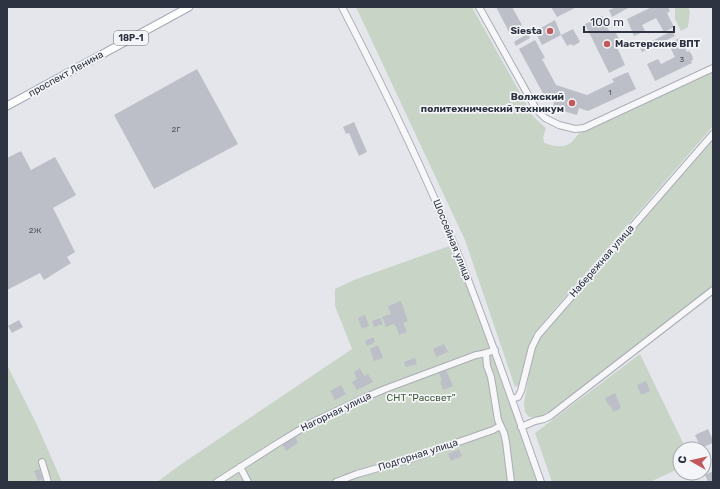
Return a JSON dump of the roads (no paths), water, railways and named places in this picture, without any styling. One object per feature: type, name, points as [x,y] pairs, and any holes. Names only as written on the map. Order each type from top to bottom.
[{"type":"main road","name":"проспект Ленина","points":[[7,106],[189,7]]},
{"type":"street","name":"Шоссейная улица","points":[[342,7],[386,93],[440,210],[495,350],[541,482]]},
{"type":"street","points":[[479,7],[536,109],[545,118],[559,125],[575,129],[584,128],[713,68]]},
{"type":"street","name":"Набережная улица","points":[[512,400],[518,396],[521,391],[532,347],[538,335],[713,134]]},
{"type":"street","points":[[521,427],[534,420],[544,419],[550,416],[713,290]]},
{"type":"street","name":"Нагорная улица","points":[[217,482],[311,423],[366,397],[476,355],[486,354],[495,350]]},
{"type":"street","points":[[486,354],[487,366],[494,389],[498,420],[506,442],[512,482]]},
{"type":"street","name":"Подгорная улица","points":[[336,482],[356,474],[410,459],[493,430],[500,426]]},
{"type":"street","points":[[42,462],[48,482]]},
{"type":"street","points":[[240,467],[248,482]]},
{"type":"place","name":"Siesta","points":[[550,31]]},
{"type":"place","name":"Мастерские ВПТ","points":[[607,44]]},
{"type":"place","name":"Волжский политехнический техникум","points":[[572,103]]},
{"type":"park label","name":"СНТ \"Рассвет\"","points":[[421,398]]}]
